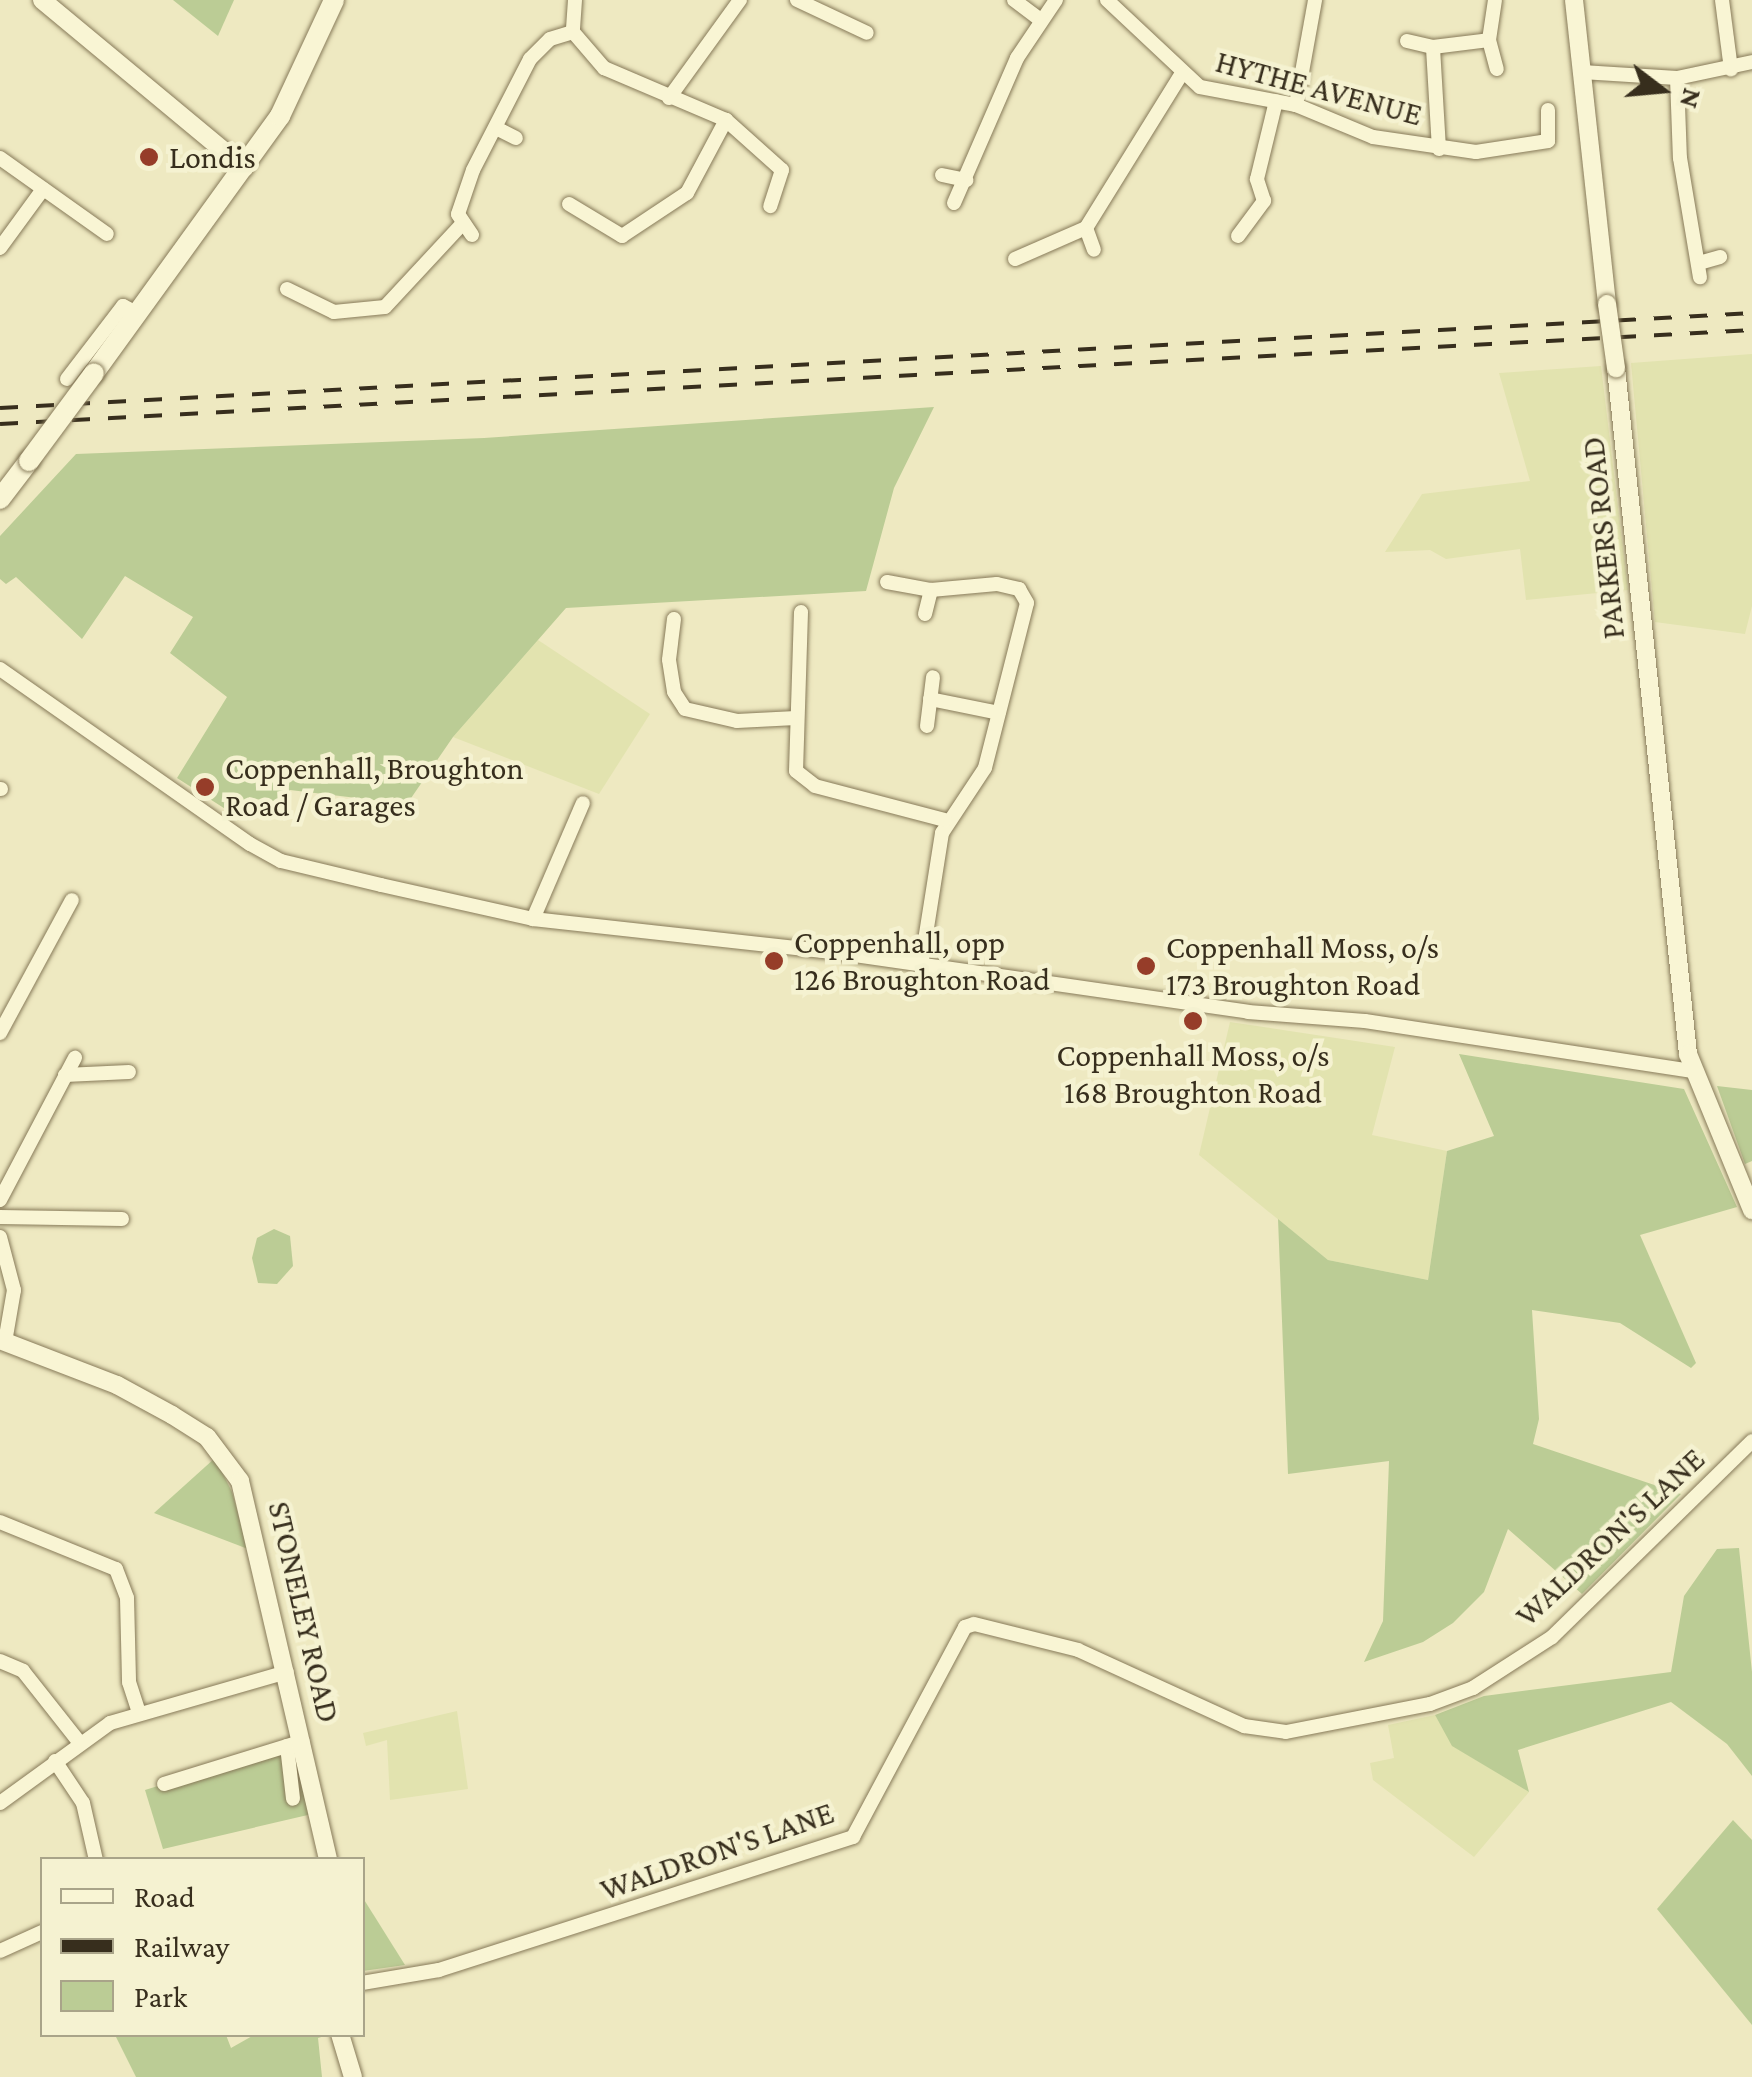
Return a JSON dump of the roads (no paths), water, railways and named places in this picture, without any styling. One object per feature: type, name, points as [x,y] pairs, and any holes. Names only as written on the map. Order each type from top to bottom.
[{"type":"main road","points":[[0,499],[244,168],[310,60],[334,0]]},
{"type":"street","points":[[42,0],[244,168]]},
{"type":"street","points":[[576,0],[573,32],[618,78],[726,120],[782,170],[770,206]]},
{"type":"street","points":[[669,98],[740,0]]},
{"type":"street","points":[[796,0],[867,33]]},
{"type":"street","points":[[954,203],[1017,58],[1056,0]]},
{"type":"street","name":"HYTHE AVENUE","points":[[1107,0],[1181,74],[1200,86],[1296,105],[1374,137],[1403,137],[1439,149],[1476,152],[1551,148],[1548,110]]},
{"type":"street","points":[[1296,105],[1315,0]]},
{"type":"street","points":[[1495,0],[1489,40],[1497,69]]},
{"type":"street","name":"PARKERS ROAD","points":[[1574,0],[1692,1071],[1752,1210]]},
{"type":"street","points":[[1722,0],[1730,69]]},
{"type":"street","points":[[1016,1],[1042,20]]},
{"type":"street","points":[[287,289],[334,312],[384,307],[467,229],[458,214],[473,170],[498,129],[530,59],[550,39],[573,32]]},
{"type":"street","points":[[1408,41],[1432,47],[1489,40]]},
{"type":"street","points":[[1432,47],[1439,149]]},
{"type":"street","points":[[1582,72],[1677,78],[1752,62]]},
{"type":"street","points":[[1015,259],[1086,228],[1181,74]]},
{"type":"street","points":[[1677,78],[1680,158],[1700,270],[1720,257]]},
{"type":"street","points":[[1238,236],[1268,207],[1257,180],[1276,101]]},
{"type":"street","points":[[569,204],[626,242],[688,193],[726,120]]},
{"type":"street","points":[[498,129],[516,138]]},
{"type":"street","points":[[0,158],[106,234]]},
{"type":"street","points":[[942,175],[966,180]]},
{"type":"street","points":[[0,248],[43,189]]},
{"type":"street","points":[[1086,228],[1094,250]]},
{"type":"street","points":[[67,379],[124,306],[136,313]]},
{"type":"street","points":[[886,582],[932,590],[997,584],[1019,589],[1028,603],[973,793],[946,820],[920,965]]},
{"type":"street","points":[[925,614],[932,590]]},
{"type":"street","points":[[801,612],[796,771],[804,780],[946,820]]},
{"type":"street","points":[[674,619],[670,660],[674,692],[685,708],[737,721],[796,718]]},
{"type":"street","points":[[0,669],[281,861],[533,919],[920,965],[1692,1071]]},
{"type":"street","points":[[927,726],[933,677]]},
{"type":"street","points":[[930,699],[999,712]]},
{"type":"street","points":[[533,919],[583,803]]},
{"type":"street","points":[[0,1033],[72,900]]},
{"type":"street","points":[[0,1200],[75,1058]]},
{"type":"street","points":[[65,1075],[129,1072]]},
{"type":"street","points":[[0,1217],[122,1219]]},
{"type":"street","points":[[0,1237],[14,1290],[2,1341]]},
{"type":"street","name":"STONELEY ROAD","points":[[2,1341],[117,1384],[207,1438],[224,1456],[250,1504],[287,1672],[295,1743],[327,1857]]},
{"type":"street","name":"WALDRON'S LANE","points":[[365,1982],[439,1970],[853,1838],[965,1627],[974,1624],[1078,1650],[1244,1726],[1286,1732],[1430,1704],[1474,1688],[1552,1637],[1752,1441]]},
{"type":"street","points":[[0,1522],[116,1569],[128,1598],[130,1682],[139,1712]]},
{"type":"street","points":[[0,1661],[23,1671],[79,1742]]},
{"type":"street","points":[[0,1803],[79,1742],[139,1712],[287,1672]]},
{"type":"street","points":[[164,1784],[295,1743],[293,1800]]},
{"type":"street","points":[[55,1761],[83,1803],[95,1857]]},
{"type":"street","points":[[0,1950],[40,1933]]},
{"type":"street","points":[[341,2037],[352,2077]]},
{"type":"railway","points":[[0,408],[1752,313]]},
{"type":"railway","points":[[0,424],[1752,330]]},
{"type":"place","name":"Londis","points":[[149,157]]},
{"type":"place","name":"Coppenhall, Broughton Road / Garages","points":[[205,787]]},
{"type":"place","name":"Coppenhall, opp 126 Broughton Road","points":[[774,961]]},
{"type":"place","name":"Coppenhall Moss, o/s 173 Broughton Road","points":[[1146,966]]},
{"type":"place","name":"Coppenhall Moss, o/s 168 Broughton Road","points":[[1193,1021]]}]
